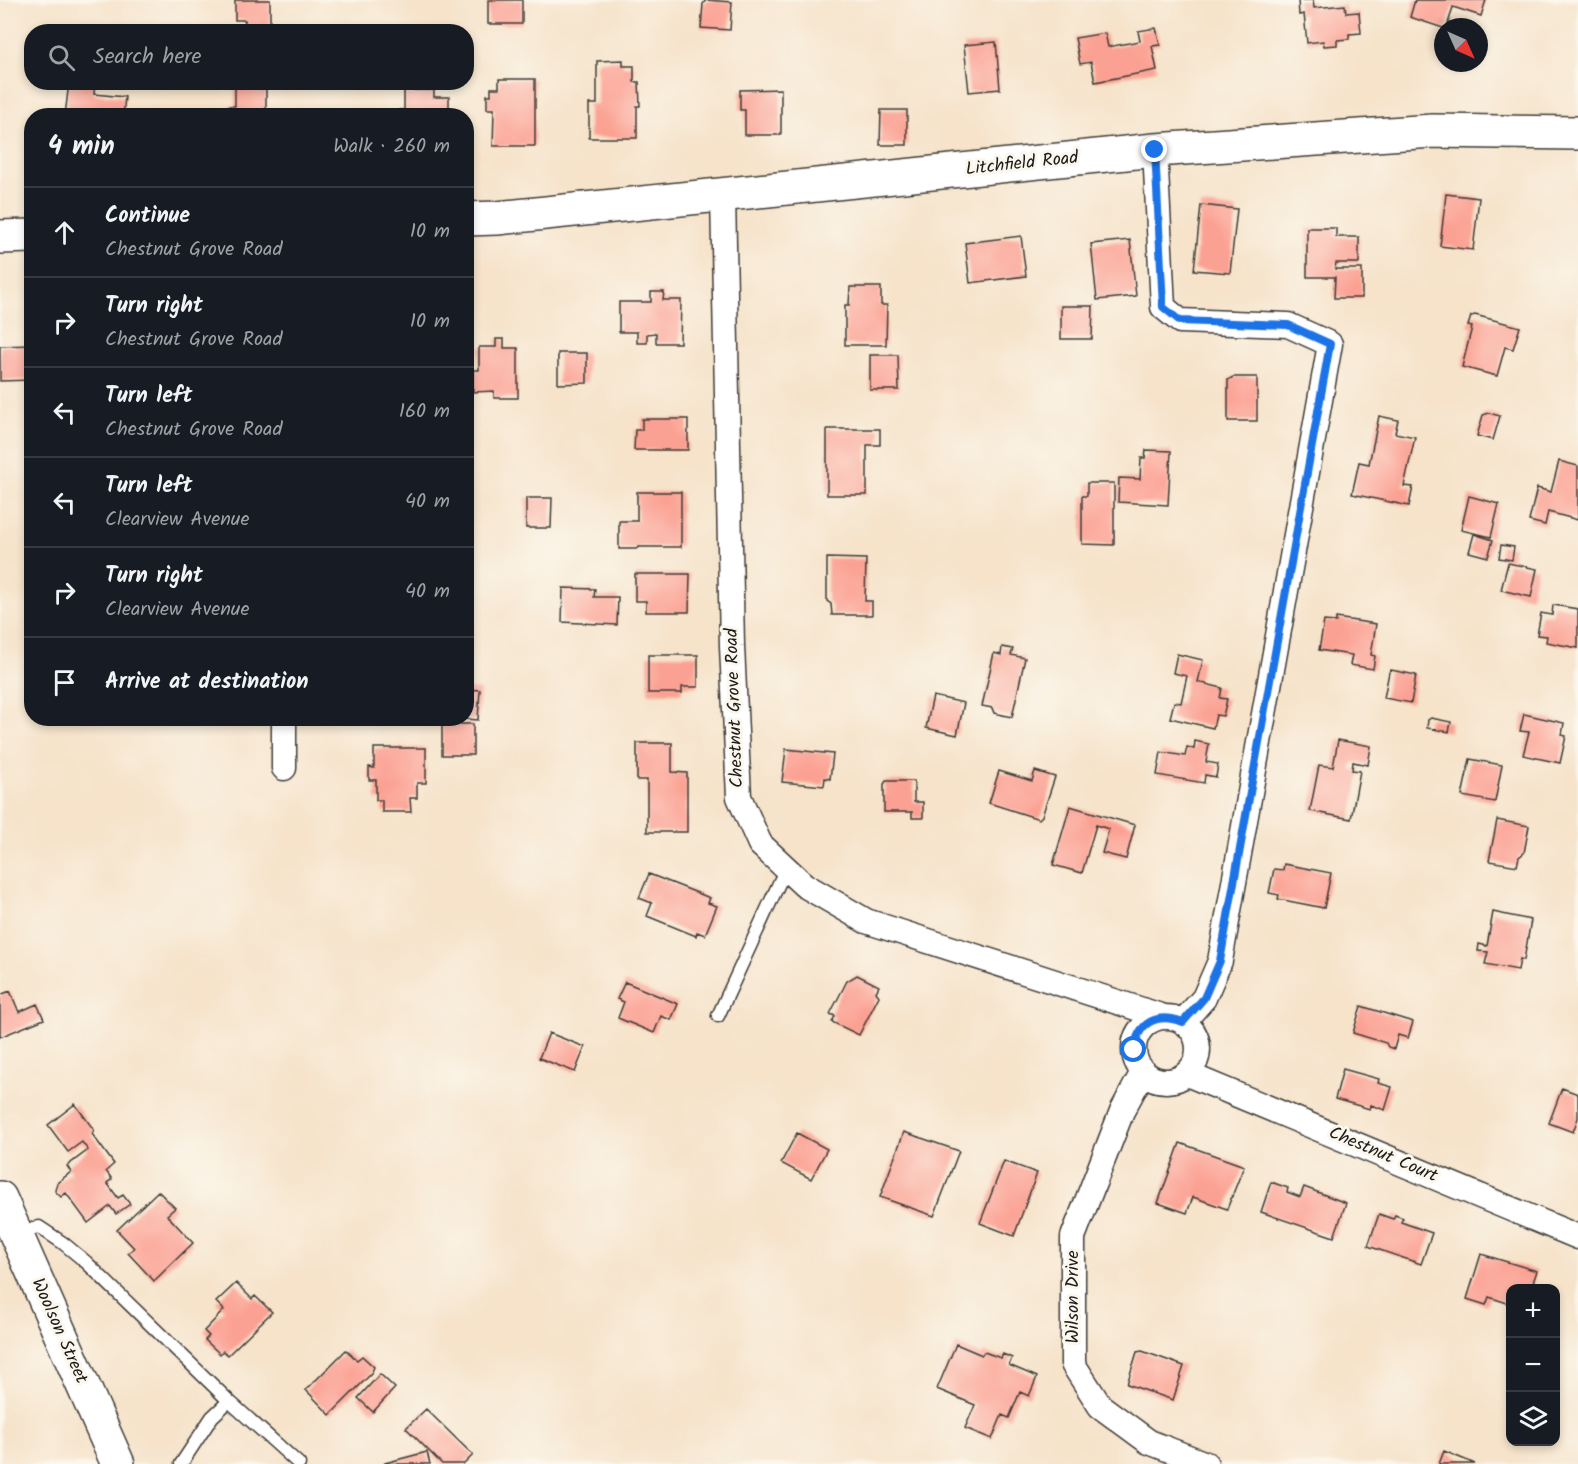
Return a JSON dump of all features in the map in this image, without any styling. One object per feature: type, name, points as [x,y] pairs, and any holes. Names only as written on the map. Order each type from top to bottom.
[{"type":"main road","name":"Litchfield Road","points":[[474,219],[1155,150],[1433,131],[1578,133]]},
{"type":"main road","points":[[0,237],[24,236]]},
{"type":"main road","name":"Woolson Street","points":[[0,1198],[118,1464]]},
{"type":"street","points":[[1155,150],[1163,307],[1180,321],[1288,325],[1330,344],[1220,961],[1204,998],[1174,1019],[1152,1020],[1142,1028],[1136,1038],[1134,1050],[1136,1062],[1143,1072],[1153,1079],[1164,1082],[1177,1080],[1187,1074],[1198,1057],[1196,1037],[1191,1029],[1174,1019]]},
{"type":"street","name":"Chestnut Grove Road","points":[[723,195],[732,646],[739,797],[760,844],[804,885],[866,921],[1174,1019]]},
{"type":"street","points":[[284,726],[284,768]]},
{"type":"street","name":"Wilson Drive","points":[[1143,1072],[1122,1111],[1073,1237],[1074,1364],[1100,1406],[1149,1442],[1206,1464]]},
{"type":"street","name":"Chestnut Court","points":[[1187,1074],[1578,1237]]},
{"type":"lane","points":[[718,1016],[786,868]]},
{"type":"lane","points":[[15,1233],[39,1227],[63,1243],[86,1262],[229,1401],[299,1464]]},
{"type":"lane","points":[[181,1464],[212,1417],[229,1401]]},
{"type":"building","points":[[235,0],[270,0],[270,24],[245,24],[245,20],[235,20]]},
{"type":"building","points":[[488,0],[522,0],[522,24],[488,24]]},
{"type":"building","points":[[706,0],[732,2],[730,30],[701,28],[703,4]]},
{"type":"building","points":[[1298,0],[1313,0],[1314,8],[1345,5],[1346,13],[1359,12],[1361,33],[1349,34],[1349,39],[1337,40],[1337,45],[1324,46],[1323,41],[1307,43],[1304,14],[1299,15]]},
{"type":"building","points":[[1415,0],[1486,0],[1481,16],[1453,7],[1450,18],[1434,18],[1434,25],[1410,17]]},
{"type":"building","points":[[1156,28],[1160,45],[1152,46],[1157,70],[1095,82],[1091,62],[1080,64],[1075,38],[1105,33],[1108,47],[1140,41],[1138,31]]},
{"type":"building","points":[[996,42],[1000,89],[969,92],[964,45]]},
{"type":"building","points":[[623,60],[623,66],[634,66],[634,82],[639,82],[640,106],[637,106],[637,138],[589,138],[589,104],[597,104],[597,61]]},
{"type":"building","points":[[499,79],[535,79],[535,146],[493,146],[494,109],[487,109],[487,95],[491,95],[491,88],[499,88]]},
{"type":"building","points":[[781,89],[781,135],[745,135],[745,110],[740,110],[740,90]]},
{"type":"building","points":[[68,90],[94,90],[94,94],[125,97],[124,108],[66,108]]},
{"type":"building","points":[[235,90],[266,90],[266,108],[229,108],[229,106],[235,106]]},
{"type":"building","points":[[404,90],[434,90],[434,97],[449,97],[449,108],[404,108]]},
{"type":"building","points":[[881,110],[907,110],[907,145],[880,145]]},
{"type":"building","points":[[1446,194],[1479,198],[1473,250],[1440,246]]},
{"type":"building","points":[[1201,205],[1237,209],[1230,273],[1194,270]]},
{"type":"building","points":[[1307,228],[1336,228],[1336,237],[1359,237],[1359,263],[1336,263],[1335,269],[1362,269],[1362,298],[1334,298],[1335,277],[1307,277]]},
{"type":"building","points":[[1021,236],[1026,276],[970,283],[965,243]]},
{"type":"building","points":[[1130,240],[1136,296],[1097,300],[1091,244]]},
{"type":"building","points":[[850,287],[881,287],[881,305],[887,305],[886,345],[845,345],[845,305],[849,305]]},
{"type":"building","points":[[651,292],[664,292],[663,300],[681,300],[680,343],[656,343],[656,333],[647,334],[647,343],[637,343],[637,332],[619,332],[619,302],[651,302]]},
{"type":"building","points":[[1061,306],[1093,306],[1092,339],[1061,339]]},
{"type":"building","points":[[1475,315],[1520,327],[1513,349],[1505,347],[1497,376],[1462,367],[1472,327],[1468,326],[1471,316]]},
{"type":"building","points":[[496,339],[504,339],[504,348],[518,348],[518,398],[494,398],[494,391],[474,392],[474,370],[479,370],[479,347],[496,347]]},
{"type":"building","points":[[24,345],[24,380],[0,381],[0,346]]},
{"type":"building","points":[[558,353],[587,353],[587,383],[558,384]]},
{"type":"building","points":[[870,355],[898,355],[899,390],[870,390]]},
{"type":"building","points":[[1233,377],[1257,377],[1257,421],[1228,421],[1228,380]]},
{"type":"building","points":[[1489,413],[1500,416],[1493,440],[1477,436],[1483,415]]},
{"type":"building","points":[[1379,416],[1398,420],[1395,433],[1415,437],[1404,486],[1413,487],[1409,506],[1352,494],[1359,462],[1369,464]]},
{"type":"building","points":[[642,419],[688,419],[688,450],[634,450],[635,430],[642,430]]},
{"type":"building","points":[[827,429],[880,429],[880,445],[867,445],[867,495],[827,495]]},
{"type":"building","points":[[1146,450],[1171,451],[1168,505],[1118,502],[1119,478],[1140,479],[1141,458],[1145,458]]},
{"type":"building","points":[[1559,461],[1578,466],[1578,520],[1548,512],[1545,525],[1529,521],[1537,488],[1551,492]]},
{"type":"building","points":[[1087,483],[1114,483],[1114,545],[1082,544],[1082,496],[1087,496]]},
{"type":"building","points":[[637,492],[681,492],[681,547],[619,549],[619,521],[637,521]]},
{"type":"building","points":[[1469,496],[1499,504],[1491,537],[1461,530]]},
{"type":"building","points":[[526,498],[552,498],[551,528],[526,528]]},
{"type":"building","points":[[1474,534],[1493,540],[1488,557],[1469,552]]},
{"type":"building","points":[[1501,545],[1514,547],[1512,560],[1499,558]]},
{"type":"building","points":[[827,558],[866,559],[865,601],[872,601],[872,615],[832,615],[831,604],[827,601]]},
{"type":"building","points":[[1508,563],[1537,569],[1531,597],[1501,590]]},
{"type":"building","points":[[635,574],[690,574],[689,612],[646,612],[646,601],[635,601]]},
{"type":"building","points":[[563,588],[595,589],[594,597],[618,597],[617,625],[562,622]]},
{"type":"building","points":[[1553,605],[1578,609],[1578,648],[1546,642],[1547,636],[1537,635],[1541,613],[1552,615]]},
{"type":"building","points":[[1336,618],[1376,624],[1371,655],[1375,656],[1373,669],[1350,665],[1352,655],[1319,650],[1324,621],[1336,622]]},
{"type":"building","points":[[1002,647],[1013,649],[1011,655],[1025,658],[1012,717],[994,713],[992,708],[982,706],[994,653],[1001,655]]},
{"type":"building","points":[[1177,654],[1203,660],[1198,682],[1222,688],[1220,698],[1227,699],[1223,716],[1216,715],[1213,728],[1170,718],[1174,702],[1181,703],[1187,676],[1173,673]]},
{"type":"building","points":[[648,655],[698,655],[698,687],[682,687],[682,693],[648,693]]},
{"type":"building","points":[[1391,670],[1416,675],[1411,703],[1384,698]]},
{"type":"building","points":[[474,690],[480,690],[478,720],[474,720]]},
{"type":"building","points":[[933,696],[964,703],[957,735],[926,728]]},
{"type":"building","points":[[1524,714],[1564,723],[1562,735],[1566,736],[1560,763],[1523,755],[1529,732],[1520,731]]},
{"type":"building","points":[[1431,718],[1451,722],[1449,732],[1427,728],[1428,720]]},
{"type":"building","points":[[442,726],[473,726],[473,755],[442,755]]},
{"type":"building","points":[[1338,740],[1371,746],[1368,765],[1353,762],[1352,770],[1360,771],[1351,819],[1310,811],[1319,765],[1333,767]]},
{"type":"building","points":[[1195,741],[1209,744],[1206,762],[1218,764],[1216,777],[1205,775],[1204,783],[1157,775],[1161,752],[1185,756],[1187,747],[1194,749]]},
{"type":"building","points":[[637,743],[672,743],[672,772],[687,773],[687,832],[647,832],[647,780],[637,780]]},
{"type":"building","points":[[374,748],[426,748],[426,783],[417,783],[417,798],[410,798],[411,812],[382,812],[382,800],[376,800],[376,780],[369,780],[369,767],[374,768]]},
{"type":"building","points":[[786,749],[833,754],[830,779],[825,778],[824,786],[782,782]]},
{"type":"building","points":[[1470,759],[1502,765],[1495,802],[1462,796]]},
{"type":"building","points":[[999,771],[1032,781],[1035,771],[1055,777],[1039,819],[989,803]]},
{"type":"building","points":[[886,781],[914,781],[914,802],[923,802],[923,818],[912,818],[912,812],[884,812],[884,784]]},
{"type":"building","points":[[1070,806],[1135,825],[1126,859],[1102,853],[1109,829],[1096,825],[1082,873],[1053,865]]},
{"type":"building","points":[[1497,820],[1529,826],[1524,853],[1519,857],[1517,866],[1489,861]]},
{"type":"building","points":[[1284,864],[1331,873],[1324,908],[1278,899],[1279,895],[1269,893],[1274,869],[1283,870]]},
{"type":"building","points":[[649,874],[710,898],[708,903],[717,906],[705,935],[697,932],[696,936],[647,916],[652,903],[639,898]]},
{"type":"building","points":[[1493,912],[1531,920],[1524,960],[1520,959],[1518,970],[1485,964],[1488,952],[1478,951],[1479,944],[1487,946]]},
{"type":"building","points":[[857,975],[879,986],[876,992],[879,996],[859,1035],[832,1022],[835,1016],[830,1014],[847,981]]},
{"type":"building","points":[[625,982],[678,1004],[671,1020],[661,1016],[654,1033],[618,1018],[624,1002],[617,999]]},
{"type":"building","points":[[10,991],[19,1012],[37,1004],[44,1019],[0,1037],[0,995]]},
{"type":"building","points":[[1361,1006],[1413,1022],[1408,1038],[1398,1035],[1394,1049],[1388,1047],[1386,1043],[1353,1033]]},
{"type":"building","points":[[549,1033],[585,1047],[575,1072],[539,1058]]},
{"type":"building","points":[[1343,1069],[1379,1079],[1378,1083],[1392,1087],[1385,1110],[1371,1105],[1370,1109],[1335,1099]]},
{"type":"building","points":[[1562,1088],[1578,1094],[1578,1118],[1573,1132],[1549,1123]]},
{"type":"building","points":[[75,1104],[94,1130],[92,1134],[114,1164],[106,1171],[112,1179],[107,1183],[118,1198],[123,1195],[130,1204],[116,1214],[110,1206],[88,1223],[66,1193],[61,1197],[55,1191],[57,1183],[71,1172],[67,1166],[88,1150],[82,1142],[68,1152],[48,1125]]},
{"type":"building","points":[[904,1132],[959,1151],[934,1216],[880,1197]]},
{"type":"building","points":[[797,1133],[827,1149],[811,1179],[781,1163]]},
{"type":"building","points":[[1180,1143],[1244,1166],[1227,1209],[1193,1197],[1187,1213],[1158,1203]]},
{"type":"building","points":[[1004,1161],[1037,1173],[1014,1236],[980,1223]]},
{"type":"building","points":[[1271,1182],[1288,1188],[1287,1192],[1300,1197],[1304,1187],[1346,1203],[1334,1237],[1261,1212]]},
{"type":"building","points":[[158,1191],[175,1208],[167,1215],[193,1243],[154,1281],[128,1253],[134,1248],[117,1230]]},
{"type":"building","points":[[1379,1214],[1393,1219],[1395,1215],[1403,1218],[1401,1222],[1432,1233],[1421,1264],[1368,1246]]},
{"type":"building","points":[[1481,1254],[1537,1271],[1532,1284],[1506,1284],[1506,1303],[1489,1297],[1486,1305],[1467,1299]]},
{"type":"building","points":[[236,1283],[252,1299],[255,1296],[272,1312],[228,1355],[223,1351],[220,1354],[205,1340],[209,1336],[204,1331],[224,1310],[216,1302]]},
{"type":"building","points":[[956,1344],[982,1355],[984,1352],[1001,1358],[1003,1354],[1012,1358],[1009,1365],[1037,1377],[1029,1396],[1020,1392],[1009,1418],[1002,1415],[992,1439],[965,1428],[975,1405],[937,1389]]},
{"type":"building","points":[[346,1350],[357,1360],[362,1356],[374,1367],[371,1374],[330,1415],[306,1390]]},
{"type":"building","points":[[1142,1351],[1184,1366],[1173,1400],[1127,1384],[1137,1352]]},
{"type":"building","points":[[380,1374],[395,1388],[373,1412],[358,1398]]},
{"type":"building","points":[[426,1409],[473,1455],[464,1464],[442,1464],[406,1428]]},
{"type":"building","points":[[1444,1451],[1475,1464],[1439,1464]]},
{"type":"building","points":[[427,1452],[430,1464],[385,1463]]},
{"type":"route","points":[[1134,1050],[1136,1038],[1142,1028],[1152,1020],[1164,1017],[1183,1022],[1204,998],[1220,961],[1330,344],[1288,325],[1180,321],[1163,307],[1155,150]]}]
